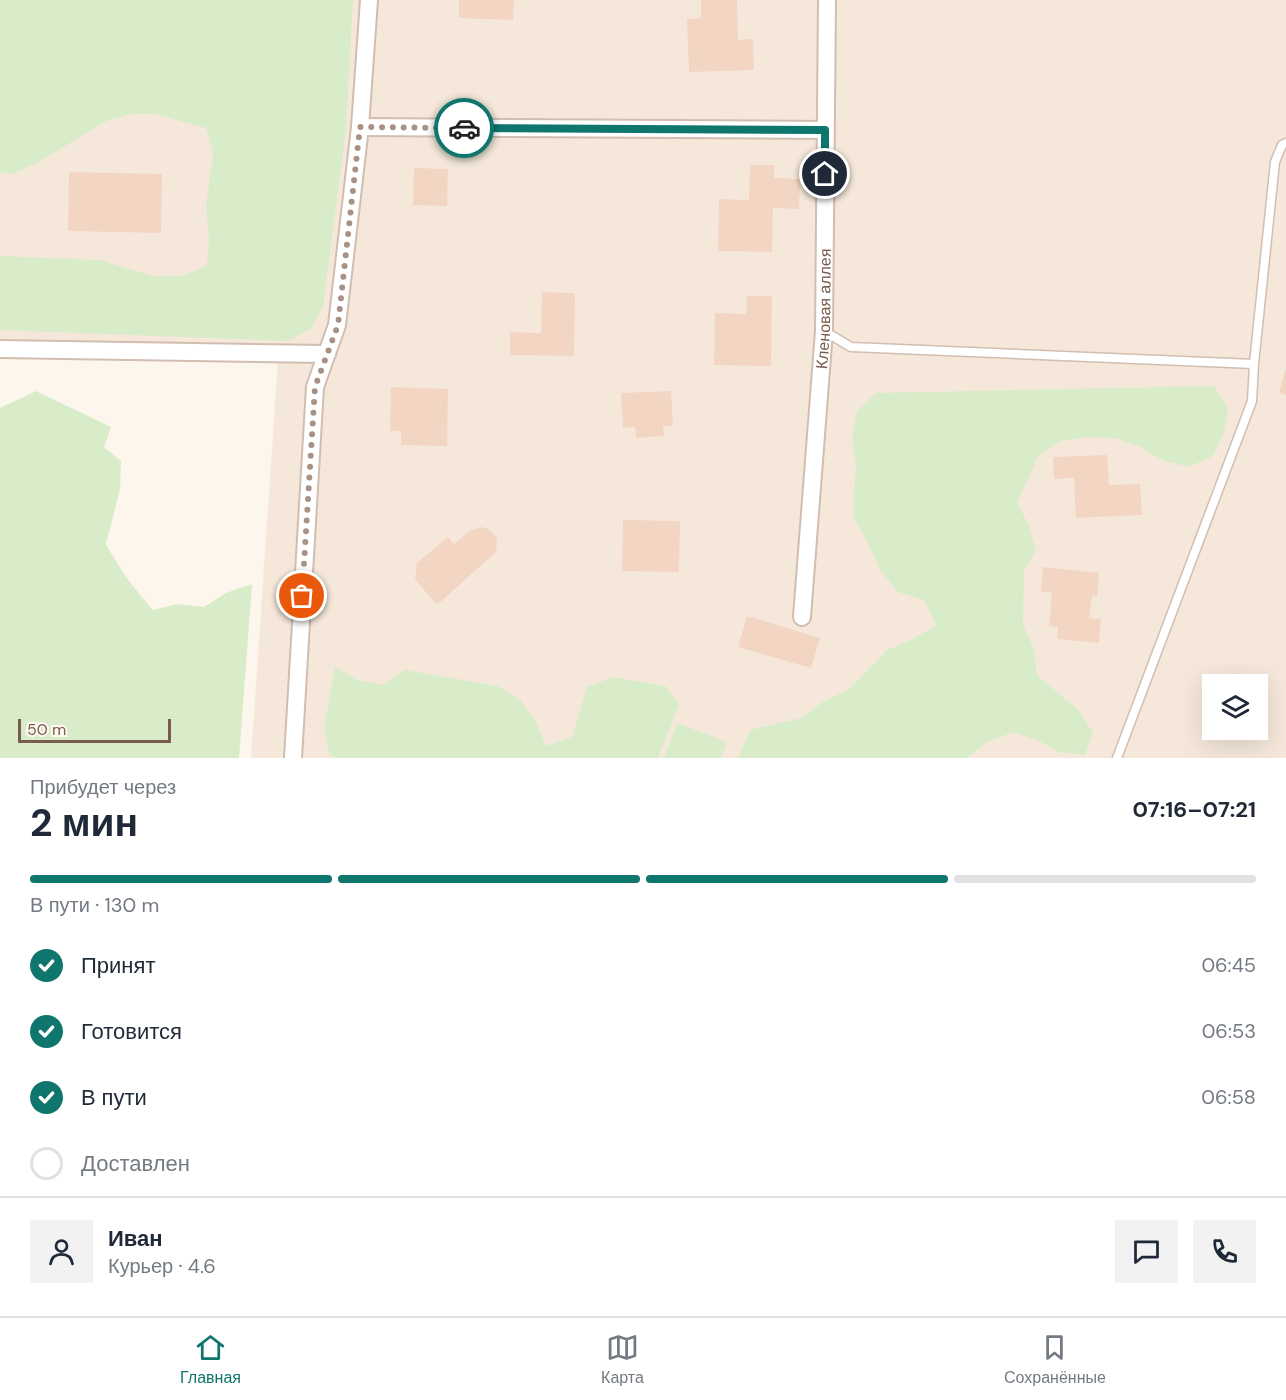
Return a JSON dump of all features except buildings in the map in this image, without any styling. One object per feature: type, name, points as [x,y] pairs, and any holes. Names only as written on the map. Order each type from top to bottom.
[{"type":"street","points":[[292,758],[315,387],[338,325],[360,127],[369,0]]},
{"type":"street","name":"Кленовая аллея","points":[[802,617],[824,331],[827,0]]},
{"type":"street","points":[[360,127],[825,130]]},
{"type":"street","points":[[0,349],[327,354]]},
{"type":"lane","points":[[1117,758],[1252,401],[1275,162],[1282,145],[1286,143]]},
{"type":"lane","points":[[824,331],[851,347],[1254,364]]},
{"type":"shaded area","points":[[0,0],[1286,0],[1286,758],[251,758],[278,361],[0,356]]},
{"type":"green space","points":[[0,0],[353,0],[346,130],[323,306],[311,329],[288,341],[0,330],[0,256],[100,260],[152,276],[181,276],[207,266],[209,237],[206,207],[213,153],[206,128],[155,114],[131,114],[106,121],[39,162],[13,174],[0,172]]},
{"type":"green space","points":[[1214,386],[1228,408],[1224,433],[1213,456],[1189,467],[1164,461],[1140,447],[1115,438],[1087,437],[1061,441],[1039,455],[1017,502],[1028,524],[1036,550],[1024,571],[1023,625],[1034,649],[1037,675],[1078,710],[1093,732],[1085,755],[1059,752],[1037,740],[1013,732],[985,743],[967,758],[738,758],[750,730],[801,718],[824,701],[848,690],[887,650],[913,639],[936,625],[924,600],[898,592],[880,570],[854,519],[856,466],[852,439],[857,411],[876,393]]},
{"type":"green space","points":[[36,391],[111,427],[104,447],[121,461],[120,489],[106,544],[127,578],[153,610],[177,604],[204,607],[226,593],[252,584],[239,758],[0,758],[0,408]]},
{"type":"green space","points":[[335,666],[357,680],[383,685],[405,670],[498,686],[520,700],[536,722],[546,746],[572,737],[587,687],[613,677],[665,686],[679,705],[658,758],[337,758],[330,755],[324,729]]},
{"type":"green space","points":[[677,723],[727,742],[721,758],[664,758]]},
{"type":"way so far","points":[[302,596],[315,387],[338,325],[360,127],[464,128]]},
{"type":"route","points":[[464,128],[825,130],[825,174]]}]
